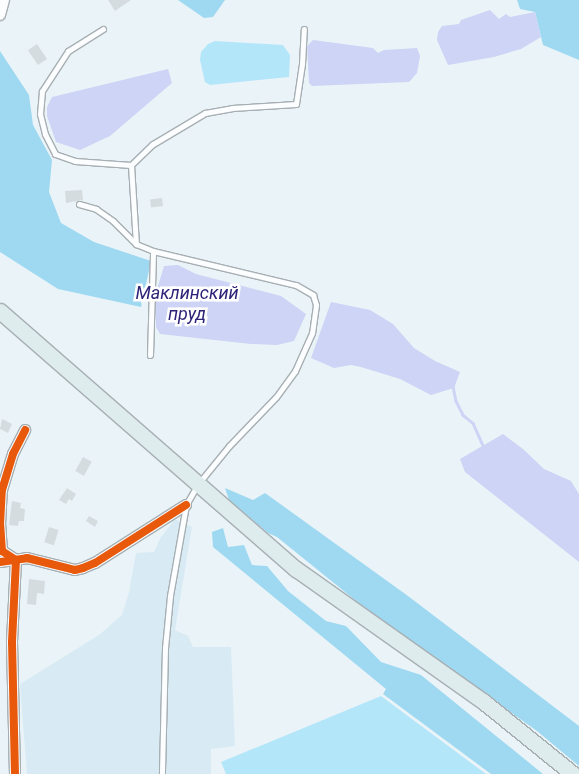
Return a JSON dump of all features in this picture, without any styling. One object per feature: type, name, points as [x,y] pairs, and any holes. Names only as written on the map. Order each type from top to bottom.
[{"type":"main road","points":[[0,311],[296,569],[349,609],[484,702],[573,774]]},
{"type":"street","points":[[0,15],[4,0]]},
{"type":"street","points":[[16,560],[2,551],[0,525],[2,490],[13,454],[25,430]]},
{"type":"street","points":[[0,562],[27,558],[75,570],[83,568],[96,563],[186,505]]},
{"type":"street","points":[[15,774],[12,642],[16,560]]},
{"type":"lane","points":[[103,29],[68,51],[42,91],[40,114],[55,154],[75,161],[131,165],[153,144],[205,113],[232,108],[296,104],[302,64],[304,30]]},
{"type":"lane","points":[[131,165],[136,244]]},
{"type":"lane","points":[[79,204],[96,209],[113,221],[136,244],[153,251],[296,285],[313,295],[316,305],[316,317],[312,332],[295,371],[276,396],[229,446],[198,484],[186,505],[170,596],[166,640],[162,774]]},
{"type":"lane","points":[[150,354],[153,251]]},
{"type":"shaded area","points":[[178,0],[225,0],[213,17],[204,18]]},
{"type":"shaded area","points":[[517,0],[579,0],[579,60],[543,45],[535,12],[520,9]]},
{"type":"shaded area","points":[[215,41],[283,45],[290,55],[289,77],[210,85],[205,82],[200,60],[201,52],[208,44]]},
{"type":"shaded area","points":[[0,51],[29,95],[33,125],[52,160],[49,192],[61,223],[94,242],[151,261],[141,307],[58,289],[0,252]]},
{"type":"shaded area","points":[[225,488],[253,500],[265,493],[408,596],[579,726],[579,766],[537,731],[371,613],[277,537],[268,533],[229,500]]},
{"type":"shaded area","points":[[175,519],[192,527],[175,630],[188,636],[193,647],[231,647],[235,746],[211,749],[211,774],[27,774],[20,684],[99,635],[122,615],[129,592],[136,553],[154,552],[161,537]]},
{"type":"shaded area","points":[[223,528],[228,547],[244,545],[252,565],[267,566],[288,591],[326,621],[346,626],[381,662],[421,675],[543,774],[491,774],[383,694],[386,689],[213,547],[212,532]]},
{"type":"shaded area","points":[[381,696],[486,774],[226,774],[221,762]]},
{"type":"water","points":[[490,10],[499,19],[506,14],[510,17],[535,12],[541,37],[521,49],[494,57],[448,65],[437,40],[438,32],[442,26],[459,24],[461,20]]},
{"type":"water","points":[[313,40],[373,48],[378,53],[384,50],[417,48],[420,56],[417,73],[409,82],[312,86],[309,83],[307,46]]},
{"type":"water","points":[[168,69],[172,83],[110,136],[80,150],[56,142],[47,116],[47,107],[52,97]]},
{"type":"water","name":"Маклинский пруд","points":[[178,265],[196,274],[281,296],[306,314],[294,341],[277,345],[251,344],[160,334],[156,327],[155,296],[164,266]]},
{"type":"water","points":[[331,302],[370,310],[393,324],[414,348],[435,361],[460,372],[454,388],[431,395],[400,379],[351,365],[334,368],[311,358]]},
{"type":"water","points":[[503,434],[523,449],[544,469],[571,481],[579,494],[579,562],[465,472],[460,459]]},
{"type":"building","points":[[108,0],[131,0],[115,11]]},
{"type":"building","points":[[37,44],[47,59],[38,65],[28,50]]},
{"type":"building","points":[[82,190],[83,200],[66,203],[65,191]]},
{"type":"building","points":[[162,198],[163,206],[151,207],[150,199]]},
{"type":"building","points":[[2,419],[12,424],[8,433],[0,429]]},
{"type":"building","points":[[83,457],[92,462],[84,476],[75,471]]},
{"type":"building","points":[[67,488],[76,494],[72,501],[69,499],[66,504],[59,500]]},
{"type":"building","points":[[12,501],[21,503],[20,508],[25,509],[24,521],[19,521],[18,526],[9,525]]},
{"type":"building","points":[[89,516],[98,521],[95,527],[86,521]]},
{"type":"building","points":[[49,527],[59,530],[54,545],[44,542]]},
{"type":"building","points":[[29,579],[45,581],[44,594],[37,593],[36,605],[27,604]]},
{"type":"waterway","points":[[453,386],[456,401],[463,415],[473,423],[483,445]]},
{"type":"cycle path","points":[[15,774],[12,642],[16,560],[2,551],[0,525],[2,490],[13,454],[25,430]]},
{"type":"cycle path","points":[[0,562],[27,558],[75,570],[83,568],[95,563],[186,505]]}]
